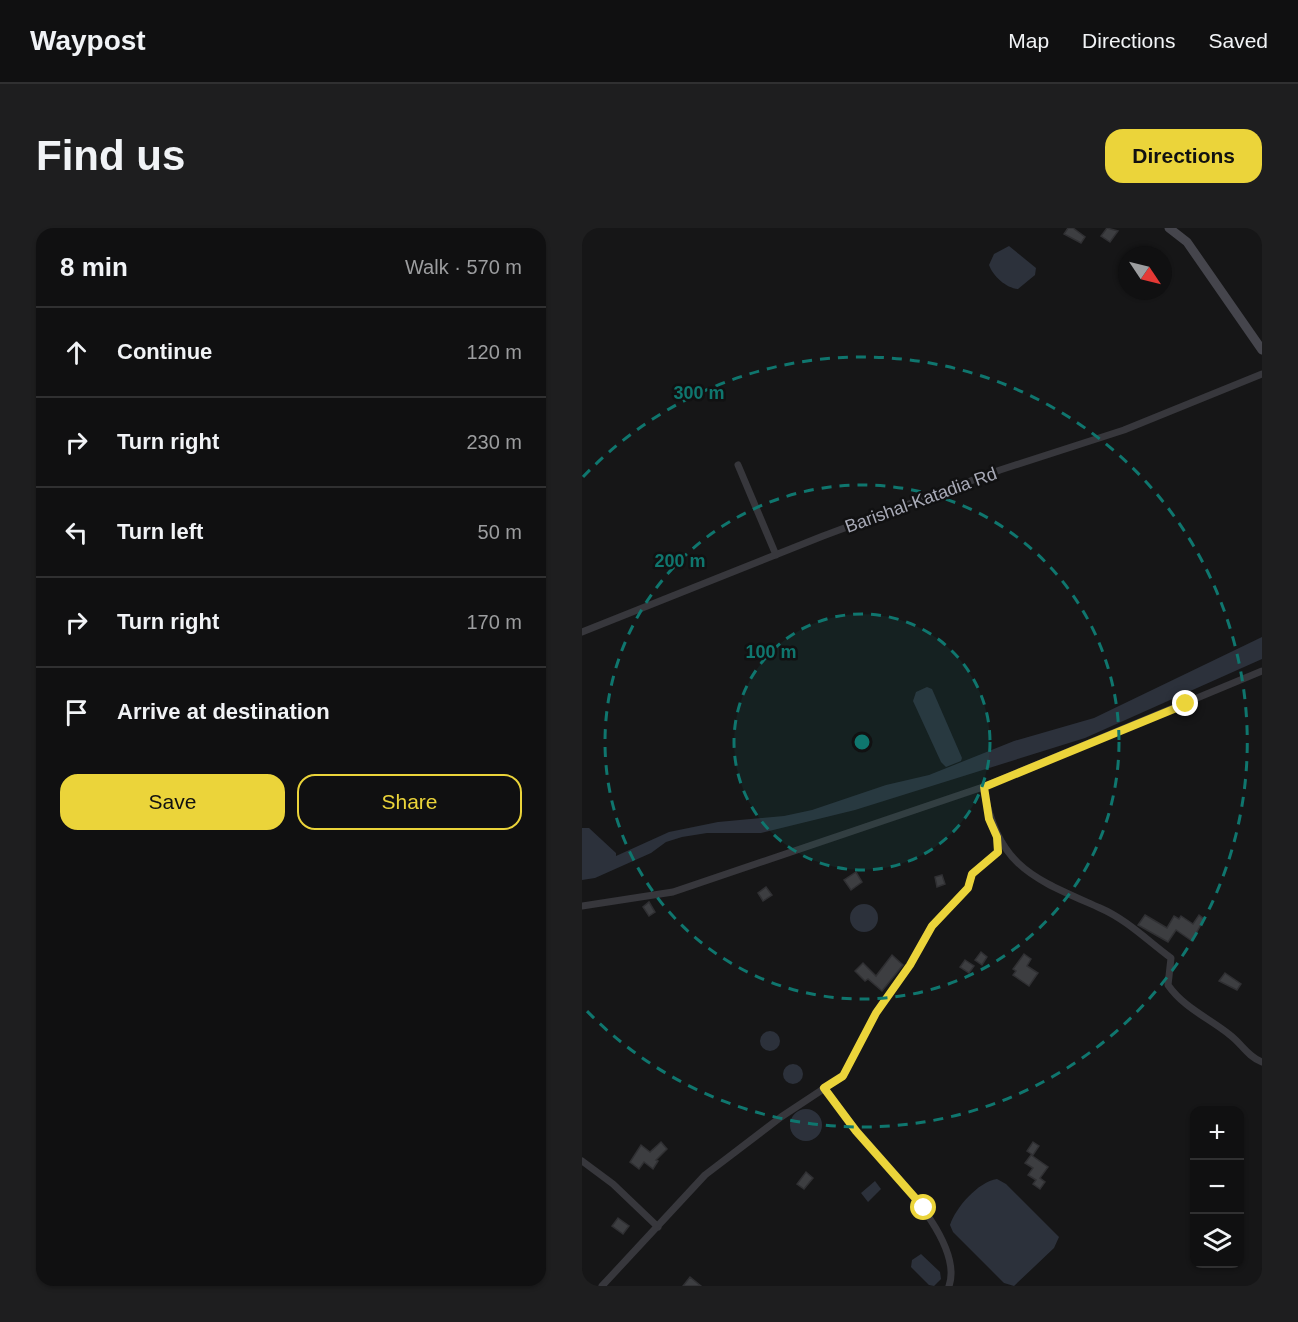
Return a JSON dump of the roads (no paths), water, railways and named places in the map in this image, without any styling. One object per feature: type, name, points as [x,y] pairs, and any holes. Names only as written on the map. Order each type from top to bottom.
[{"type":"main road","points":[[1168,228],[1187,242],[1262,350]]},
{"type":"street","name":"Barishal-Katadia Rd","points":[[582,632],[1000,470],[1124,430],[1262,374]]},
{"type":"street","points":[[738,465],[776,555]]},
{"type":"street","points":[[582,906],[674,892],[984,787],[1262,671]]},
{"type":"street","points":[[984,787],[989,819],[997,837],[1024,868],[1040,880],[1115,916],[1171,958],[1168,985],[1172,991],[1196,1013],[1231,1036],[1246,1053],[1262,1062]]},
{"type":"street","points":[[602,1286],[705,1176],[781,1117],[843,1076],[876,1013],[910,965],[932,926],[968,888],[972,874],[998,852],[997,837]]},
{"type":"street","points":[[824,1088],[856,1131],[924,1208],[944,1248],[952,1277],[949,1286]]},
{"type":"street","points":[[582,1161],[613,1184],[658,1227]]}]
